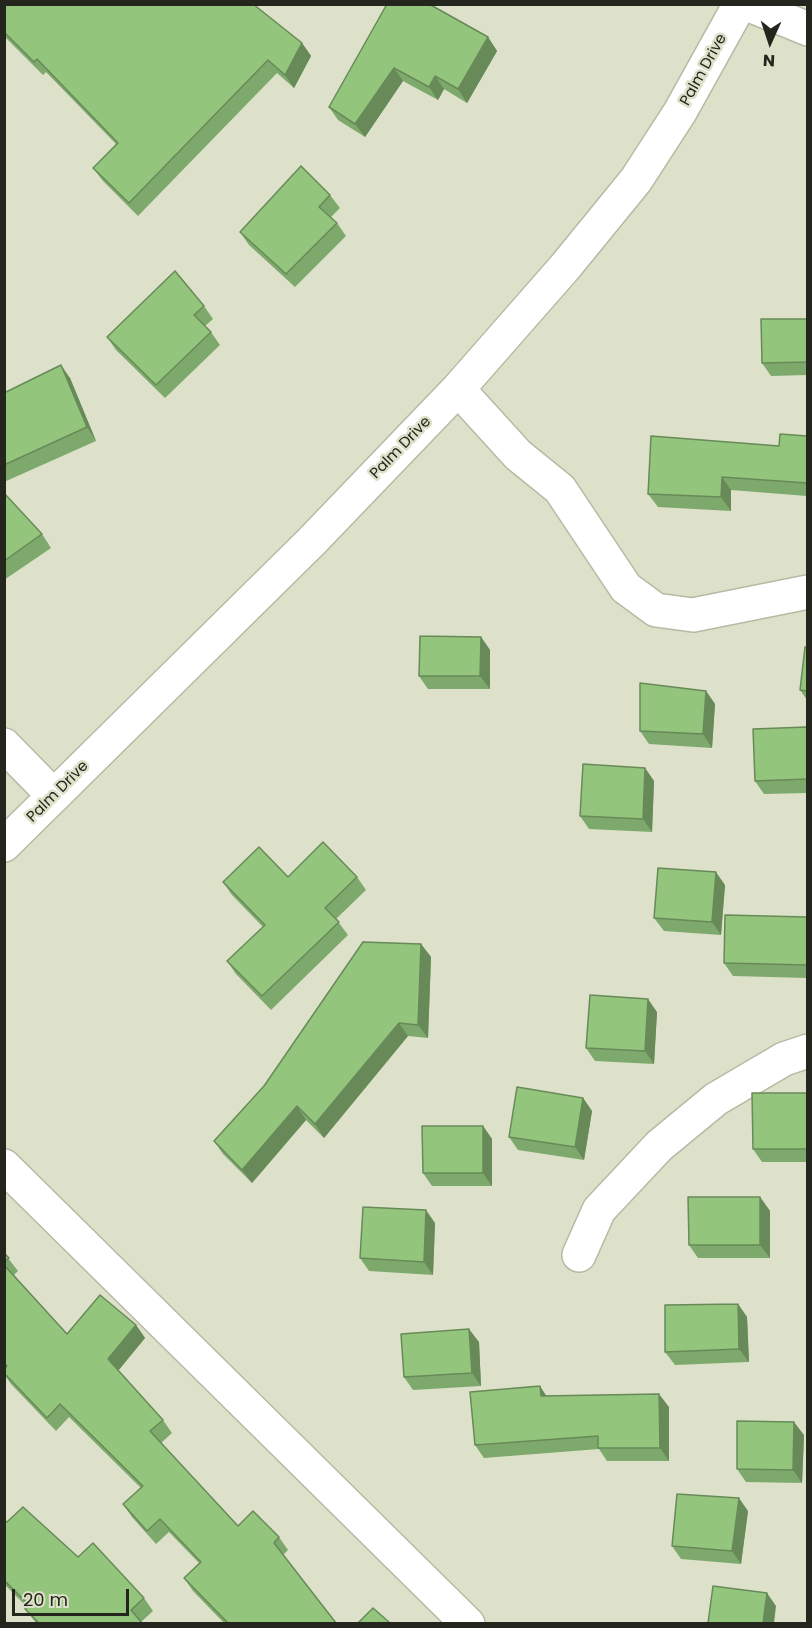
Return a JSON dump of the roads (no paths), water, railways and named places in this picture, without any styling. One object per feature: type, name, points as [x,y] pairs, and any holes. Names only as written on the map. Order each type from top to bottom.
[{"type":"street","name":"Palm Drive","points":[[4,845],[312,542],[459,388],[565,267],[636,180],[680,112],[740,4]]},
{"type":"street","points":[[747,4],[807,29]]},
{"type":"street","points":[[459,388],[518,455],[560,489],[626,588],[656,610],[693,615],[807,592]]},
{"type":"street","points":[[4,745],[54,796]]},
{"type":"street","points":[[579,1255],[599,1210],[658,1146],[716,1099],[784,1059],[807,1051]]},
{"type":"street","points":[[4,1166],[468,1623]]}]
